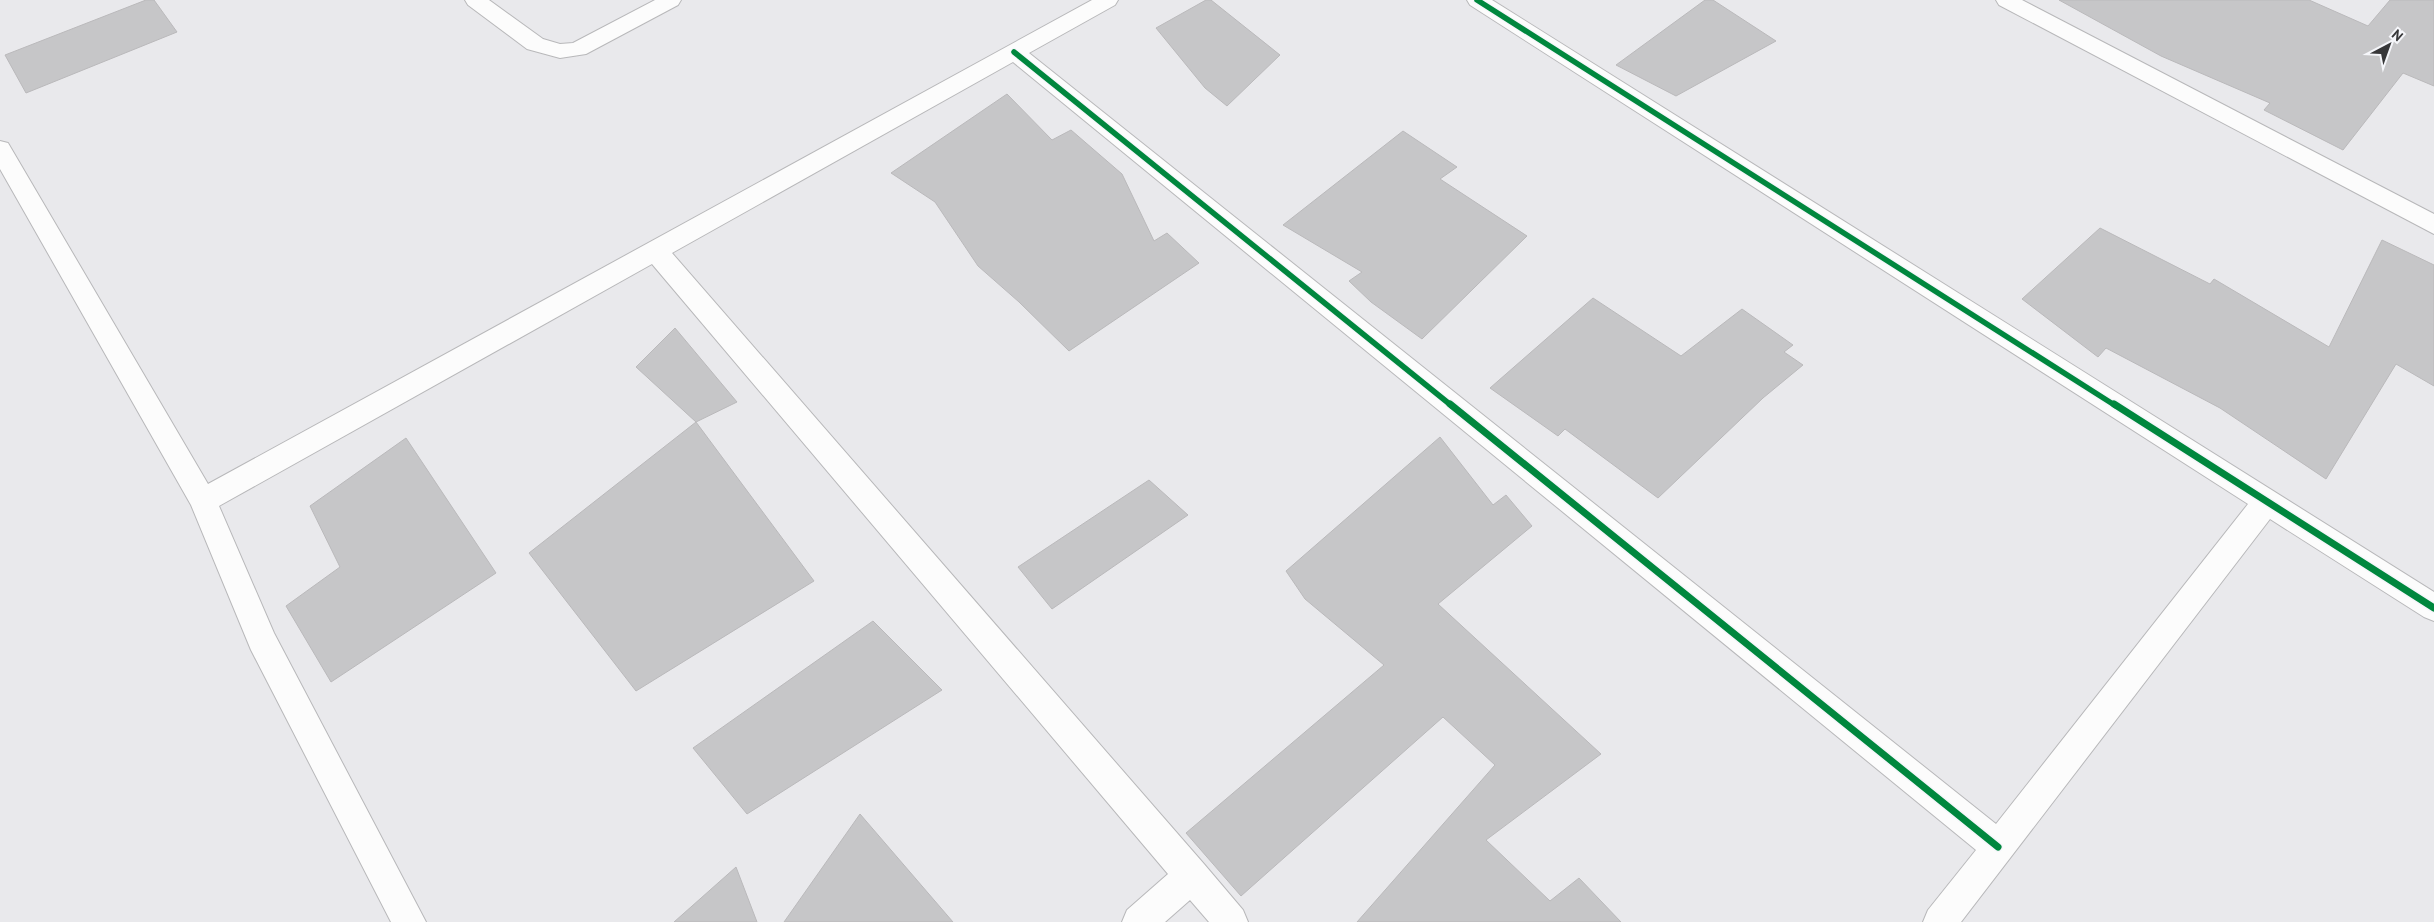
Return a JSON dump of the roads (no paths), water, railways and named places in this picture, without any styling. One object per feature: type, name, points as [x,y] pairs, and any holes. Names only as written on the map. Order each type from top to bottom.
[{"type":"street","points":[[475,0],[535,44],[560,51],[578,49],[671,0]]},
{"type":"street","points":[[203,501],[1108,0]]},
{"type":"street","points":[[1477,0],[2434,608]]},
{"type":"street","points":[[2006,0],[2434,225]]},
{"type":"street","points":[[1014,52],[1998,847]]},
{"type":"street","points":[[0,149],[203,501],[262,640],[409,922]]},
{"type":"street","points":[[656,250],[1232,922]]},
{"type":"street","points":[[1940,922],[2267,501]]},
{"type":"street","points":[[1139,922],[1192,876]]}]
